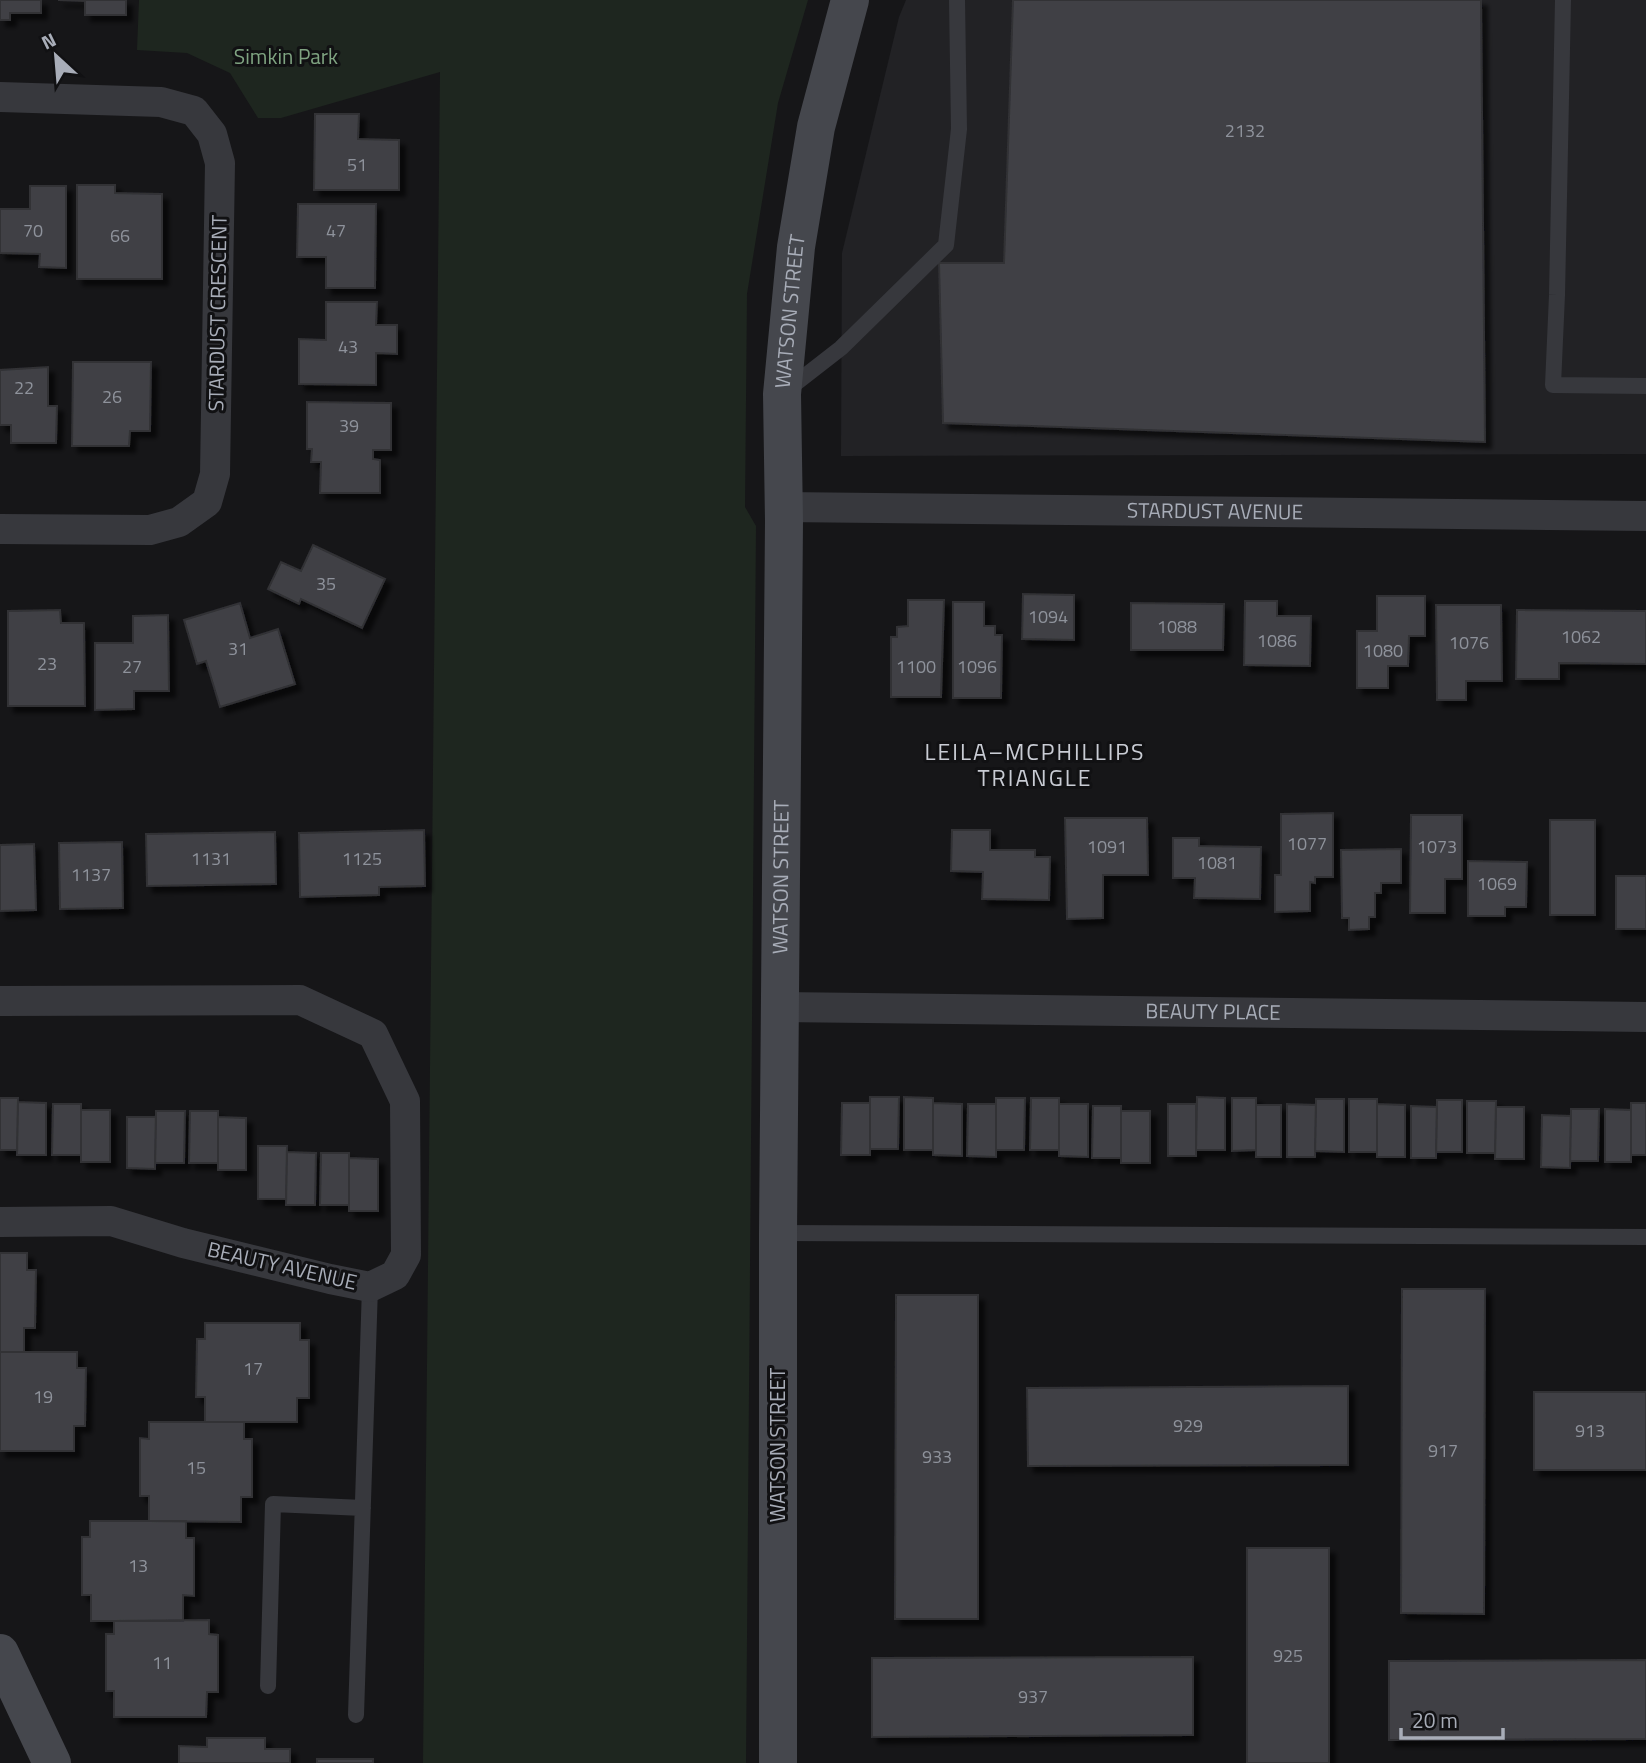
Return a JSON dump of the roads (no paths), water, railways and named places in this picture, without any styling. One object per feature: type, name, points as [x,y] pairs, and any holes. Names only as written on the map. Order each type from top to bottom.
[{"type":"street","name":"WATSON STREET","points":[[778,1763],[782,394],[796,247],[814,140],[850,0]]},
{"type":"street","name":"STARDUST CRESCENT","points":[[0,97],[161,102],[194,111],[212,134],[220,163],[215,474],[207,502],[179,522],[150,530],[0,529]]},
{"type":"street","name":"STARDUST AVENUE","points":[[783,507],[1646,516]]},
{"type":"street","name":"BEAUTY AVENUE","points":[[0,1001],[300,1000],[373,1034],[405,1101],[405,1255],[395,1275],[370,1287],[183,1243],[111,1221],[0,1222]]},
{"type":"street","name":"BEAUTY PLACE","points":[[779,1007],[1646,1017]]},
{"type":"street","points":[[0,1653],[52,1763]]},
{"type":"lane","points":[[782,394],[841,348],[946,245],[959,129],[957,0]]},
{"type":"lane","points":[[1563,0],[1553,385],[1646,386]]},
{"type":"lane","points":[[778,1233],[1646,1237]]},
{"type":"lane","points":[[356,1715],[370,1287]]},
{"type":"lane","points":[[268,1686],[274,1504],[363,1508]]},
{"type":"district","name":"LEILA–MCPHILLIPS TRIANGLE","points":[[1035,765]]},
{"type":"park label","name":"Simkin Park","points":[[286,57]]}]
